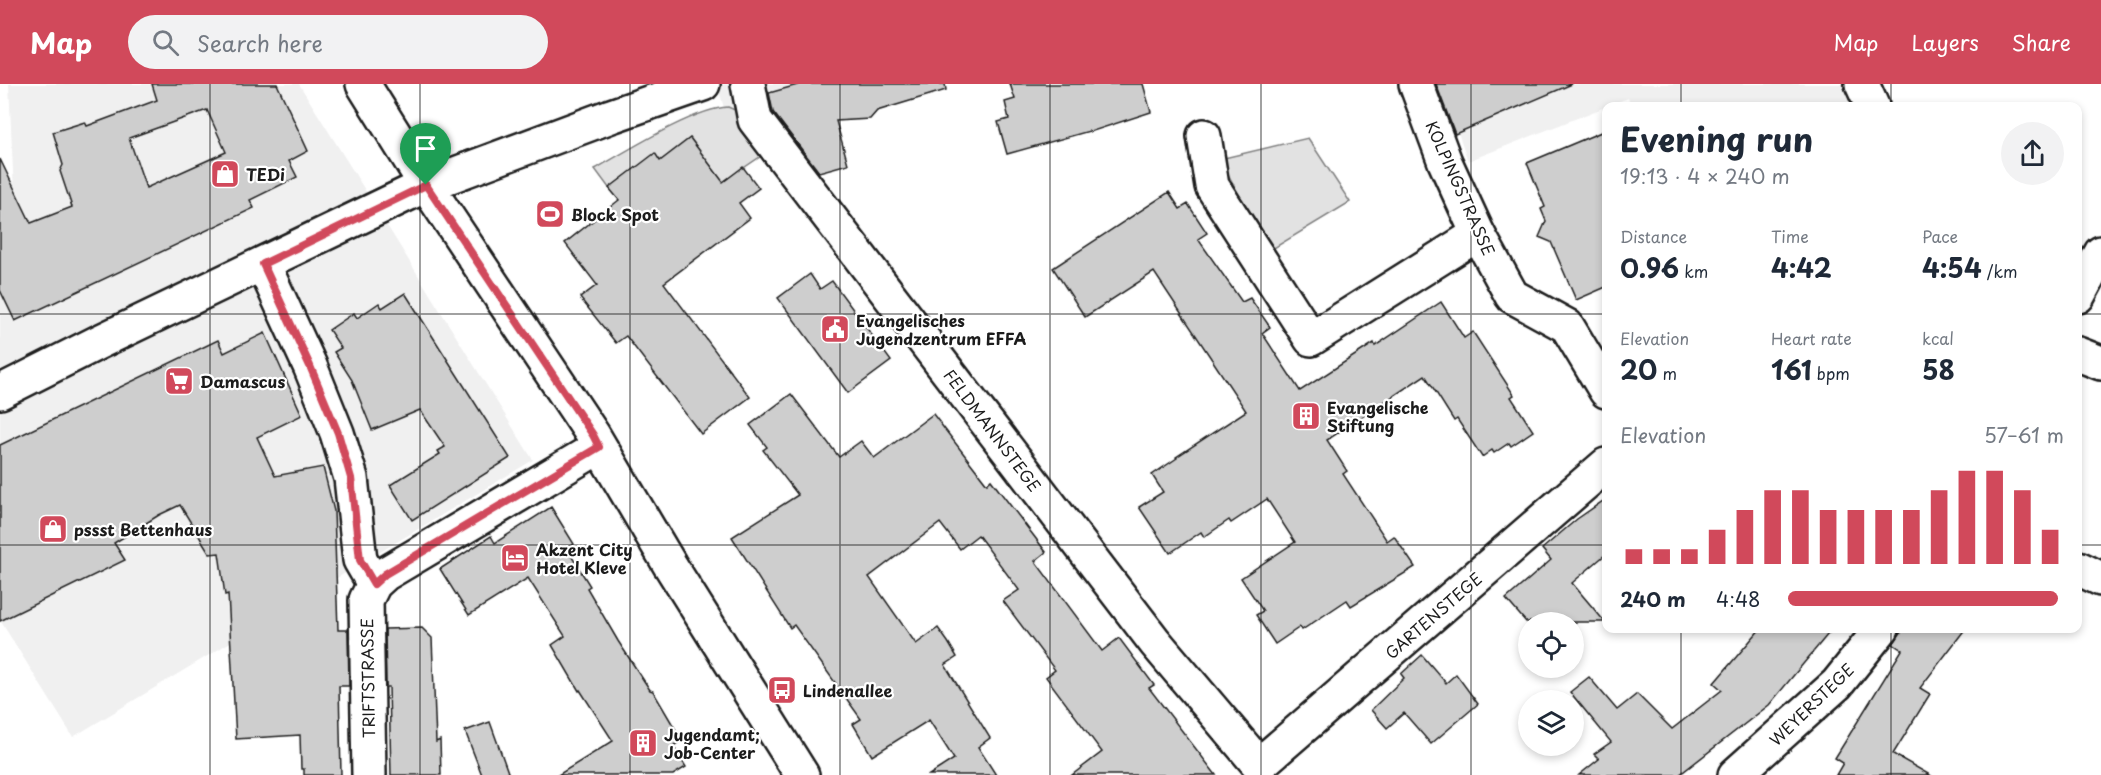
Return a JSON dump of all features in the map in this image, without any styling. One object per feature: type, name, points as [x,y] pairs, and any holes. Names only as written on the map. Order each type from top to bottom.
[{"type":"street","points":[[363,84],[426,185],[593,435],[670,565],[802,775]]},
{"type":"street","name":"FELDMANNSTEGE","points":[[748,84],[755,120],[1155,642],[1259,765]]},
{"type":"street","name":"KOLPINGSTRASSE","points":[[1416,84],[1445,162],[1478,234],[1512,296],[1567,326],[1602,384]]},
{"type":"street","points":[[0,392],[426,185],[689,86]]},
{"type":"street","points":[[1204,136],[1212,186],[1311,339],[1478,234]]},
{"type":"street","points":[[2082,289],[2101,253]]},
{"type":"street","points":[[263,264],[338,433],[351,478],[360,560],[374,584],[385,574],[599,447]]},
{"type":"street","points":[[2082,356],[2101,363]]},
{"type":"street","name":"GARTENSTEGE","points":[[1259,765],[1602,468]]},
{"type":"street","points":[[2082,570],[2101,579]]},
{"type":"street","name":"TRIFTSTRASSE","points":[[369,775],[366,600],[374,584]]},
{"type":"street","name":"WEYERSTEGE","points":[[1751,771],[1836,684],[1878,633]]},
{"type":"shaded area","points":[[9,84],[299,84],[533,460],[73,737],[0,620],[0,201],[14,194]]},
{"type":"shaded area","points":[[717,84],[819,84],[725,111]]},
{"type":"shaded area","points":[[1441,84],[1880,84],[1875,89],[1848,102],[1630,102],[1628,98],[1618,102],[1602,102],[1602,108],[1468,161]]},
{"type":"shaded area","points":[[728,107],[735,110],[767,152],[723,182],[690,138],[660,161],[655,154],[609,188],[595,169],[679,123],[714,109]]},
{"type":"shaded area","points":[[1308,138],[1350,202],[1269,251],[1220,159]]},
{"type":"building","points":[[152,84],[277,84],[308,151],[289,161],[297,177],[250,200],[254,208],[15,321],[0,290],[0,159],[31,223],[72,207],[60,171],[63,165],[53,132],[85,122],[87,126],[157,100]],"holes":[[[207,110],[226,152],[146,188],[129,138]]]},
{"type":"building","points":[[801,84],[945,84],[946,90],[877,111],[870,119],[836,121],[848,164],[819,172],[773,112],[769,93]]},
{"type":"building","points":[[1010,84],[1143,84],[1151,112],[1090,132],[1007,154],[998,122],[1009,119],[1005,102],[1015,99]]},
{"type":"building","points":[[1436,84],[1572,84],[1455,134]]},
{"type":"building","points":[[1602,132],[1602,289],[1576,300],[1551,242],[1539,237],[1546,221],[1541,209],[1545,207],[1527,163]]},
{"type":"building","points":[[690,138],[723,182],[743,167],[759,188],[739,203],[750,218],[664,283],[750,397],[701,434],[626,336],[616,343],[580,298],[597,285],[565,243],[619,200],[609,188],[655,153],[660,161]]},
{"type":"building","name":"Evangelische Stiftung","points":[[1169,192],[1180,209],[1188,204],[1207,233],[1198,239],[1242,302],[1250,298],[1270,327],[1262,333],[1300,391],[1374,343],[1375,346],[1441,302],[1464,338],[1473,332],[1514,395],[1511,397],[1533,431],[1511,446],[1509,443],[1494,453],[1492,450],[1482,457],[1457,419],[1454,421],[1425,375],[1327,440],[1347,471],[1343,474],[1387,541],[1394,536],[1415,567],[1351,606],[1347,600],[1302,630],[1300,627],[1275,644],[1256,615],[1263,611],[1241,578],[1295,542],[1267,499],[1231,523],[1229,520],[1204,537],[1201,532],[1170,553],[1139,507],[1163,492],[1152,475],[1246,411],[1154,272],[1085,317],[1053,268]]},
{"type":"building","name":"Evangelisches Jugendzentrum EFFA","points":[[810,274],[820,289],[832,281],[891,361],[848,393],[778,298]]},
{"type":"building","points":[[405,293],[510,458],[412,520],[390,485],[440,454],[438,451],[445,447],[420,410],[372,430],[352,380],[334,352],[341,348],[329,330],[354,313],[357,318],[379,303],[382,308]]},
{"type":"building","points":[[265,333],[302,415],[257,437],[275,476],[323,467],[334,511],[338,630],[348,630],[349,686],[339,686],[341,775],[304,775],[304,769],[301,769],[300,735],[236,739],[228,594],[225,595],[219,553],[210,554],[180,505],[159,515],[114,543],[125,560],[0,621],[0,445],[218,340],[224,353]]},
{"type":"building","points":[[791,394],[839,457],[861,441],[874,458],[933,414],[987,484],[991,480],[1046,552],[1035,561],[1102,651],[1119,638],[1154,685],[1149,688],[1216,775],[1072,775],[1102,752],[1046,677],[1055,670],[1003,601],[1019,590],[978,535],[960,549],[940,523],[869,577],[916,644],[938,628],[948,642],[957,657],[945,665],[990,738],[978,747],[996,775],[929,775],[954,759],[929,720],[872,756],[853,724],[861,719],[794,625],[790,628],[732,537],[798,495],[763,450],[767,447],[750,425]]},
{"type":"building","points":[[1602,502],[1602,557],[1572,583],[1602,618],[1602,622],[1584,622],[1584,612],[1518,613],[1506,599],[1551,560],[1542,549],[1577,519]]},
{"type":"building","points":[[551,507],[574,544],[567,549],[590,586],[587,588],[618,641],[650,690],[653,691],[677,732],[681,741],[673,746],[686,767],[673,775],[558,775],[613,741],[579,691],[552,645],[565,636],[528,578],[469,615],[440,569],[491,536],[495,543]]},
{"type":"building","points":[[422,628],[432,638],[436,742],[440,740],[441,775],[391,775],[385,629]]},
{"type":"building","points":[[1757,633],[1829,633],[1769,705],[1679,775],[1579,775],[1599,759],[1594,754],[1611,742],[1584,709],[1584,690],[1573,690],[1589,677],[1617,710],[1637,694],[1672,729],[1722,690],[1714,683]]},
{"type":"building","points":[[1901,633],[1962,633],[1920,688],[1930,694],[1893,754],[1930,775],[1836,775],[1843,763],[1835,758],[1902,650],[1893,644]]},
{"type":"building","points":[[1422,655],[1446,683],[1456,674],[1478,704],[1431,744],[1404,713],[1387,728],[1371,710],[1404,678],[1401,674]]},
{"type":"building","points":[[490,722],[509,775],[482,775],[465,731]]},
{"type":"place","name":"TEDi","points":[[225,174]]},
{"type":"place","name":"Block Spot","points":[[550,214]]},
{"type":"place","name":"Evangelisches Jugendzentrum EFFA","points":[[835,329]]},
{"type":"place","name":"Damascus","points":[[179,381]]},
{"type":"place","name":"Evangelische Stiftung","points":[[1306,416]]},
{"type":"place","name":"pssst Bettenhaus","points":[[53,529]]},
{"type":"place","name":"Akzent City Hotel Kleve","points":[[515,558]]},
{"type":"place","name":"Lindenallee","points":[[782,690]]},
{"type":"place","name":"Jugendamt; Job-Center","points":[[643,743]]},
{"type":"route","points":[[426,185],[599,447],[385,574],[374,584],[360,560],[351,478],[338,433],[290,320],[263,264],[426,185]]}]
